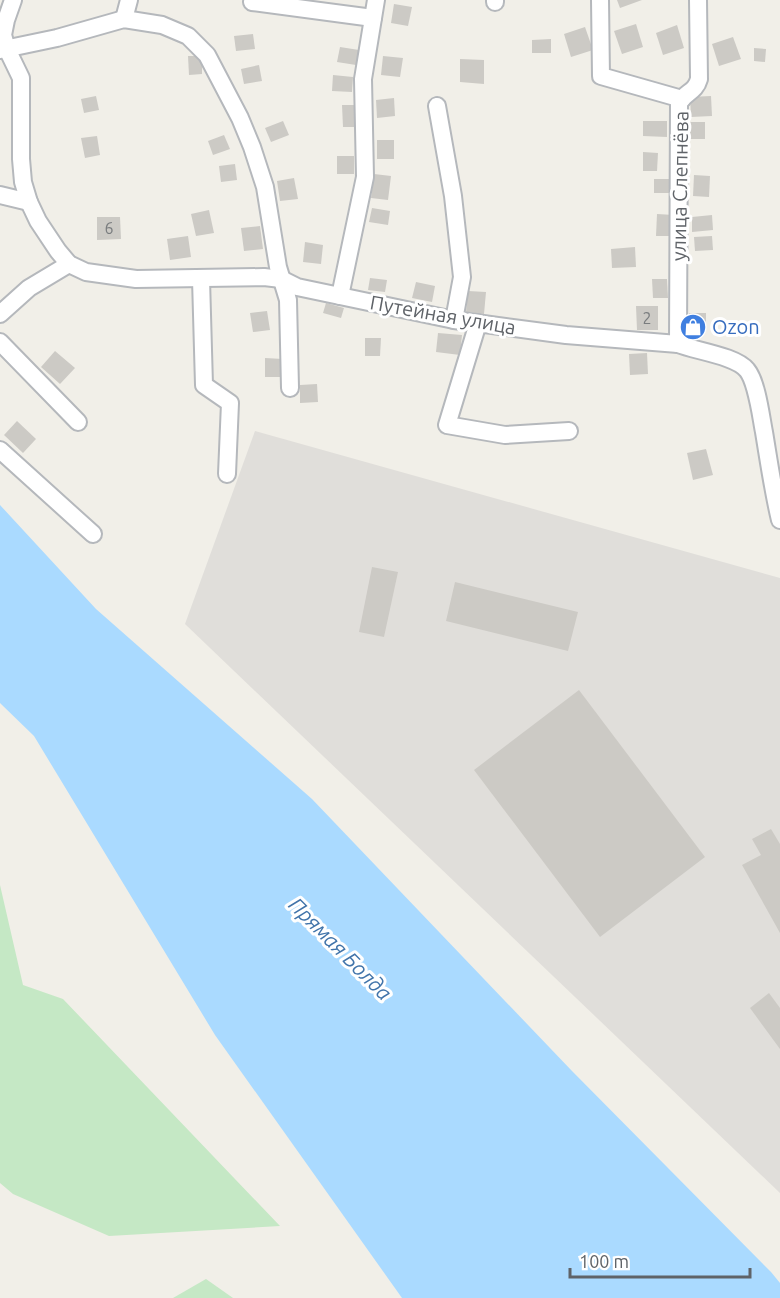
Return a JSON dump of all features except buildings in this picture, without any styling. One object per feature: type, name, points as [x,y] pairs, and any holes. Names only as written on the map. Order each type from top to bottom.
[{"type":"street","points":[[0,314],[29,288],[69,264],[38,221],[23,182],[21,78],[3,49],[3,34],[13,0]]},
{"type":"street","points":[[124,19],[129,0]]},
{"type":"street","points":[[340,296],[365,177],[363,79],[376,0]]},
{"type":"street","points":[[600,0],[601,76],[682,99]]},
{"type":"street","name":"улица Слепнёва","points":[[678,344],[679,103],[684,95],[697,86],[699,79],[698,0]]},
{"type":"street","points":[[252,2],[374,18]]},
{"type":"street","points":[[3,49],[67,36],[124,19],[162,25],[188,36],[207,55],[240,118],[265,187],[274,249],[288,300],[290,388]]},
{"type":"street","points":[[436,106],[453,196],[462,276],[454,320]]},
{"type":"street","points":[[0,195],[30,202]]},
{"type":"street","name":"Путейная улица","points":[[69,264],[87,272],[136,279],[264,277],[281,279],[297,287],[454,320],[566,335],[678,344],[730,358],[747,369],[756,390],[780,520]]},
{"type":"street","points":[[201,279],[204,385],[230,403],[227,474]]},
{"type":"street","points":[[478,323],[447,425],[505,435],[569,431]]},
{"type":"street","points":[[0,342],[78,422]]},
{"type":"street","points":[[0,450],[93,534]]},
{"type":"shaded area","points":[[255,431],[780,578],[780,1193],[185,624]]},
{"type":"green space","points":[[0,885],[23,985],[63,999],[280,1226],[109,1236],[13,1194],[0,1183]]},
{"type":"green space","points":[[206,1279],[233,1298],[173,1298]]},
{"type":"water","name":"Прямая Болда","points":[[0,505],[96,609],[312,799],[572,1071],[771,1272],[780,1283],[780,1298],[402,1298],[215,1035],[34,736],[0,703]]},
{"type":"place","name":"Ozon","points":[[693,327]]}]
